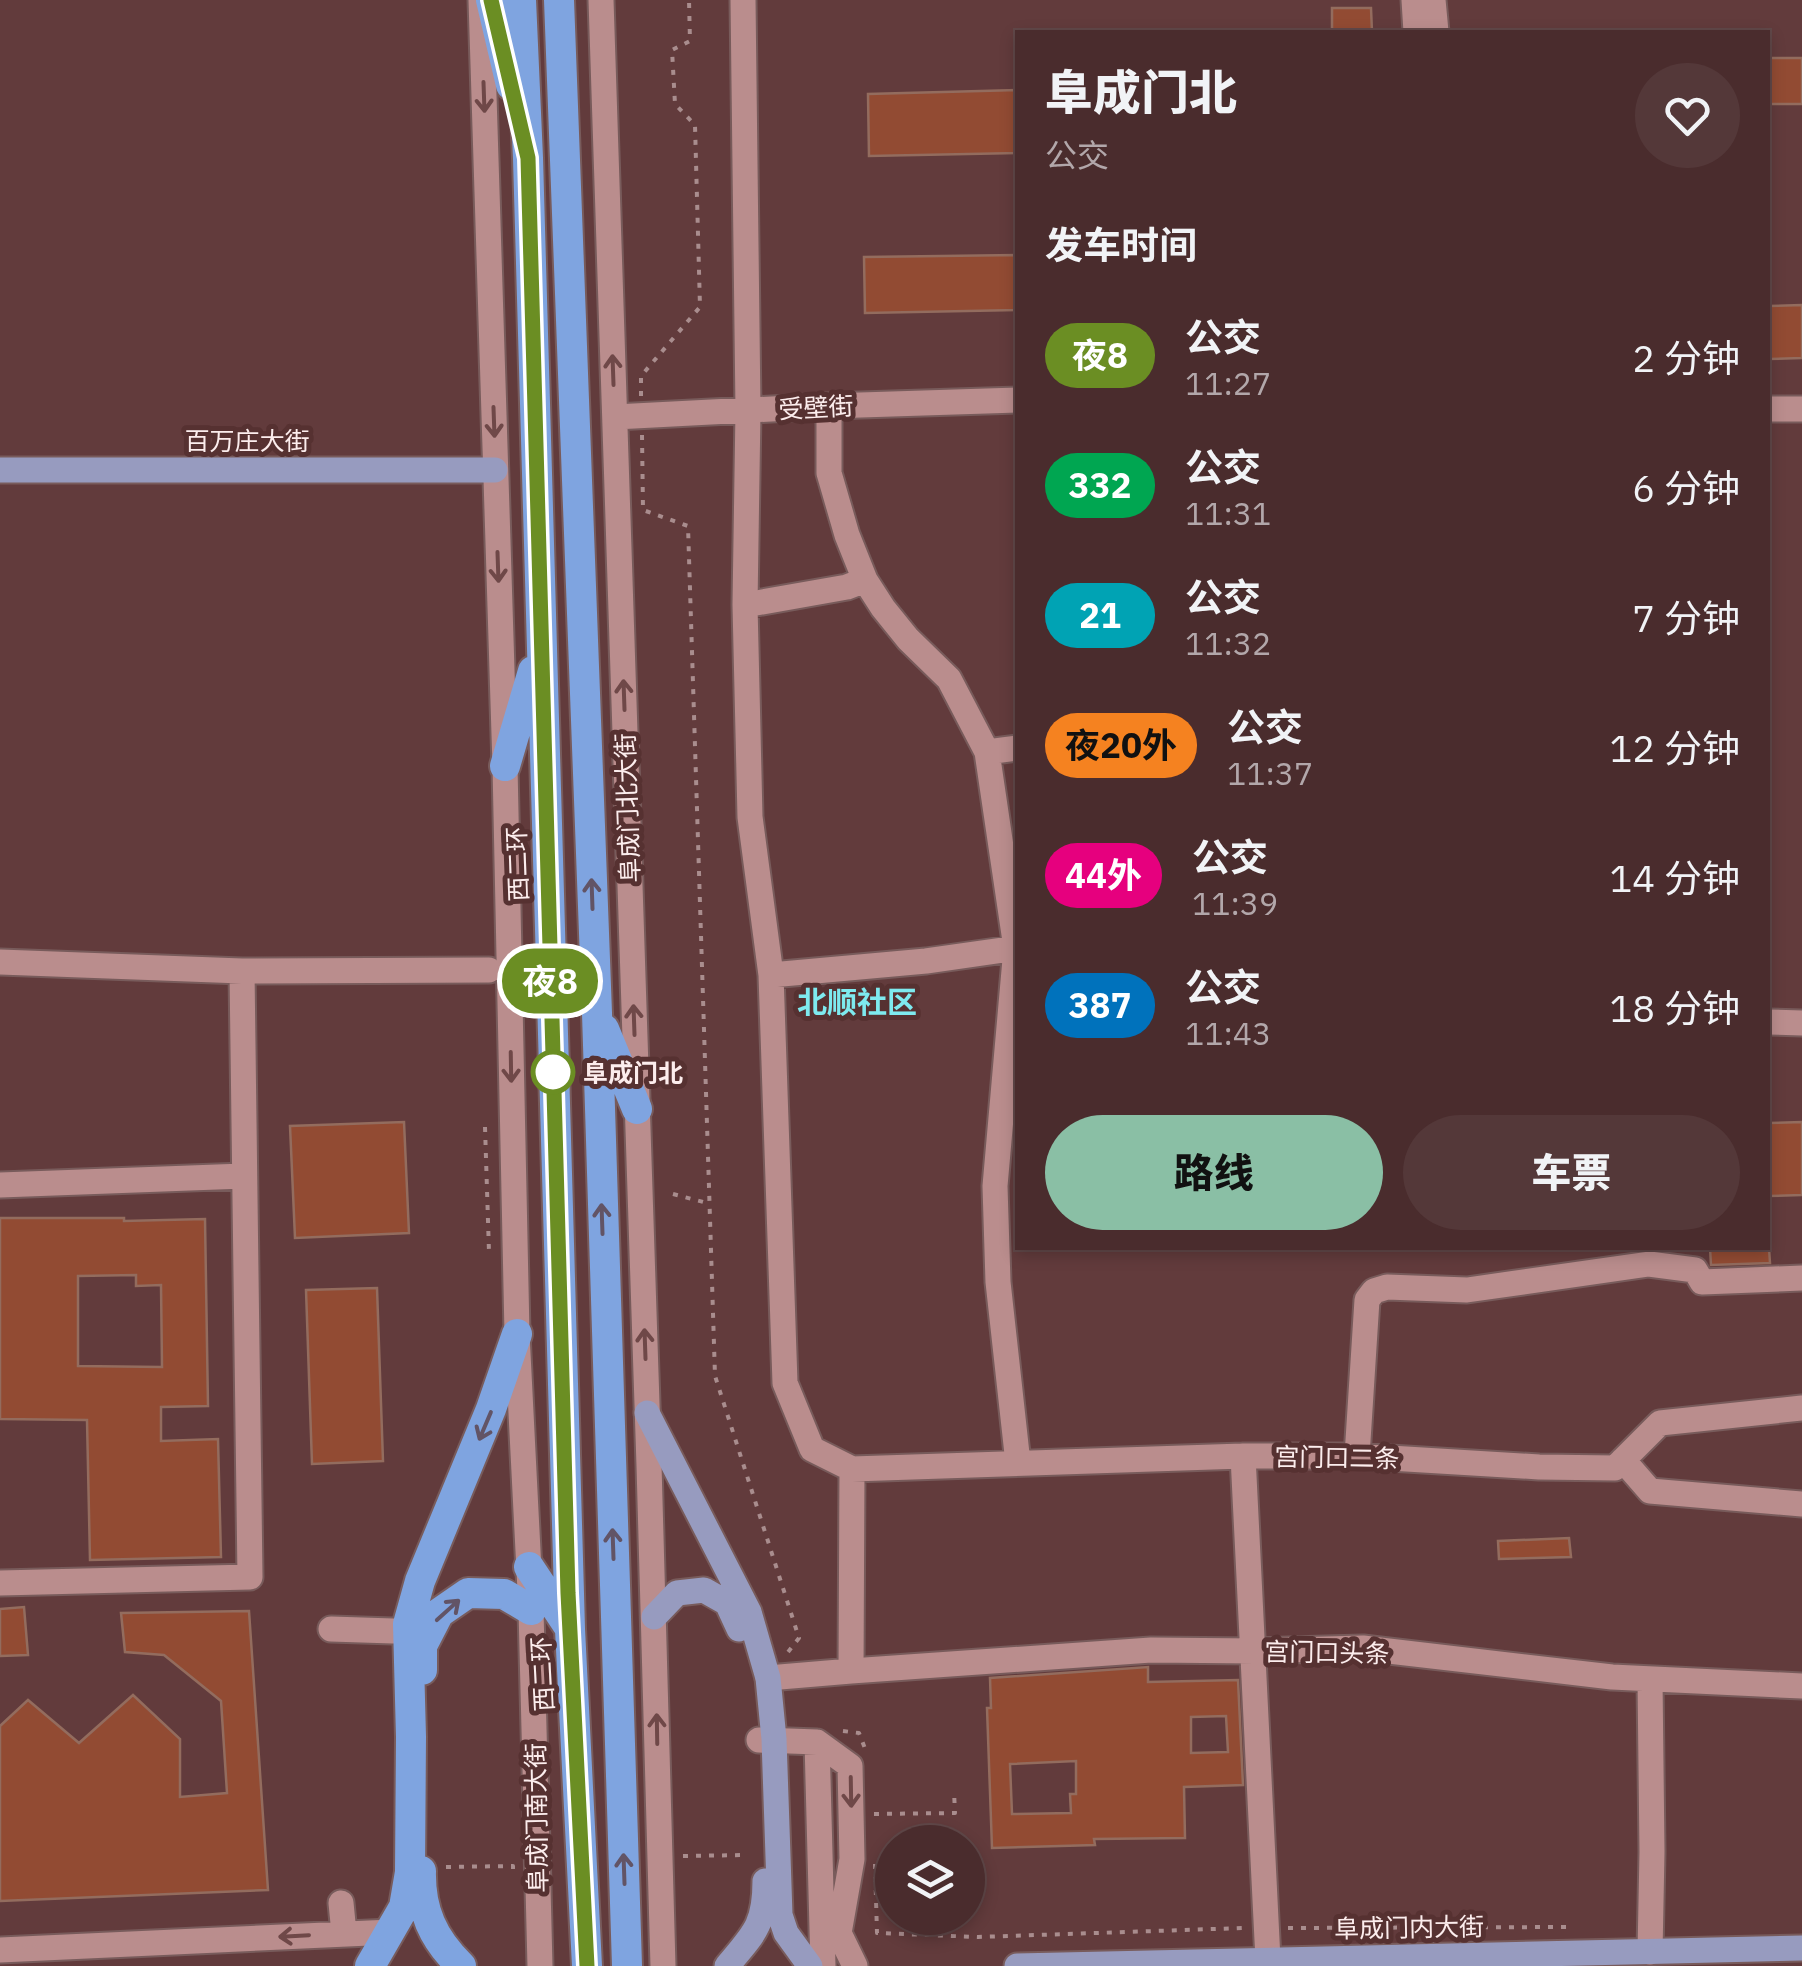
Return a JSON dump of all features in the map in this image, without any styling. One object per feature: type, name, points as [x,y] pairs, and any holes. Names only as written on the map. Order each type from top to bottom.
[{"type":"highway","points":[[491,0],[528,158]]},
{"type":"highway","name":"西二环","points":[[521,0],[570,1629],[587,1966]]},
{"type":"highway","points":[[558,0],[597,1012],[627,1966]]},
{"type":"highway","points":[[564,157],[578,0]]},
{"type":"highway","points":[[505,766],[540,644]]},
{"type":"highway","points":[[597,1012],[638,1109]]},
{"type":"highway","points":[[370,1966],[404,1907],[410,1872],[408,1624],[420,1581],[491,1410],[517,1334]]},
{"type":"highway","points":[[529,1567],[570,1629]]},
{"type":"highway","points":[[460,1966],[430,1929],[424,1909],[422,1646],[439,1613],[468,1593],[504,1594],[531,1610]]},
{"type":"main road","name":"百万庄大街","points":[[0,470],[495,470]]},
{"type":"main road","points":[[647,1414],[749,1612],[777,1677],[766,1740],[763,1916],[755,1934],[727,1966]]},
{"type":"main road","points":[[654,1617],[677,1594],[704,1590],[727,1603],[742,1637],[766,1740],[780,1915],[786,1933],[810,1966]]},
{"type":"main road","name":"阜成门内大街","points":[[1017,1966],[1568,1954],[1633,1957],[1802,1948]]},
{"type":"street","points":[[481,0],[505,766],[517,1334],[531,1610]]},
{"type":"street","name":"阜成门北大街","points":[[601,0],[654,1617]]},
{"type":"street","points":[[743,0],[748,410],[745,605],[750,817],[771,975],[786,1383],[812,1448],[852,1470],[850,1671]]},
{"type":"street","points":[[1414,0],[1416,30]]},
{"type":"street","points":[[1433,0],[1436,30]]},
{"type":"street","name":"受壁街","points":[[614,417],[1015,400]]},
{"type":"street","points":[[829,406],[829,473],[865,580],[908,638],[949,679],[987,752],[1015,935]]},
{"type":"street","points":[[1770,409],[1802,409]]},
{"type":"street","points":[[745,605],[847,587],[865,580]]},
{"type":"street","points":[[987,752],[1015,748]]},
{"type":"street","points":[[771,975],[1015,948]]},
{"type":"street","points":[[0,962],[242,971],[490,970]]},
{"type":"street","points":[[1015,970],[995,1186],[998,1282],[1018,1463]]},
{"type":"street","points":[[0,1583],[250,1577],[242,971]]},
{"type":"street","points":[[1770,1022],[1802,1023]]},
{"type":"street","points":[[0,1184],[244,1176]]},
{"type":"street","points":[[1357,1456],[1367,1300],[1374,1291],[1387,1287],[1468,1290],[1694,1259],[1702,1282],[1802,1278]]},
{"type":"street","points":[[1802,1408],[1660,1422],[1623,1460],[1650,1491],[1802,1504]]},
{"type":"street","points":[[1243,1456],[1268,1960]]},
{"type":"street","name":"宫门口二条","points":[[852,1470],[1243,1456],[1357,1456],[1538,1468],[1614,1468],[1623,1460]]},
{"type":"street","name":"阜成门南大街","points":[[531,1610],[540,1966]]},
{"type":"street","points":[[654,1617],[662,1966]]},
{"type":"street","points":[[330,1628],[393,1630]]},
{"type":"street","name":"宫门口头条","points":[[777,1677],[1151,1650],[1363,1648],[1650,1680],[1802,1686]]},
{"type":"street","points":[[1633,1957],[1652,1852],[1650,1680]]},
{"type":"street","points":[[766,1740],[817,1742],[850,1766],[852,1859],[840,1933],[855,1966]]},
{"type":"street","points":[[817,1742],[823,1966]]},
{"type":"street","points":[[341,1903],[344,1933]]},
{"type":"street","points":[[0,1950],[391,1932]]},
{"type":"path","points":[[689,0],[690,41],[672,50],[675,104],[695,125],[700,307],[641,376],[643,510],[688,526],[714,1376],[799,1638],[781,1662],[777,1677]]},
{"type":"path","points":[[485,1126],[489,1252]]},
{"type":"path","points":[[673,1194],[709,1203]]},
{"type":"path","points":[[874,1814],[955,1813],[954,1791]]},
{"type":"path","points":[[667,1856],[746,1856]]},
{"type":"path","points":[[446,1867],[513,1866]]},
{"type":"path","points":[[928,1935],[1569,1927],[1568,1954]]},
{"type":"building","points":[[1332,8],[1371,8],[1372,30],[1332,30]]},
{"type":"building","points":[[1770,58],[1802,58],[1802,104],[1770,104]]},
{"type":"building","points":[[1015,90],[1015,153],[869,156],[868,94]]},
{"type":"building","points":[[1015,255],[1015,310],[865,313],[864,257]]},
{"type":"building","points":[[1802,305],[1802,358],[1770,359],[1770,306]]},
{"type":"building","points":[[404,1122],[409,1233],[295,1238],[290,1126]]},
{"type":"building","points":[[1802,1122],[1802,1195],[1770,1196],[1770,1123]]},
{"type":"building","points":[[0,1218],[205,1219],[208,1406],[161,1407],[161,1441],[218,1439],[221,1557],[90,1560],[87,1420],[0,1419]],"holes":[[[136,1275],[136,1286],[161,1285],[162,1367],[78,1366],[78,1276]]]},
{"type":"building","points":[[1710,1250],[1769,1250],[1770,1263],[1711,1265]]},
{"type":"building","points":[[377,1288],[383,1461],[312,1464],[306,1290]]},
{"type":"building","points":[[1569,1538],[1571,1557],[1499,1559],[1498,1541]]},
{"type":"building","points":[[24,1607],[28,1655],[0,1656],[0,1609]]},
{"type":"building","points":[[249,1611],[268,1890],[0,1901],[0,1726],[28,1700],[79,1743],[133,1695],[180,1739],[180,1797],[227,1793],[221,1701],[164,1655],[125,1652],[121,1613]]},
{"type":"building","points":[[1148,1667],[1148,1682],[1238,1680],[1243,1785],[1184,1787],[1185,1838],[1094,1839],[1095,1845],[992,1848],[987,1708],[991,1708],[990,1678]],"holes":[[[1226,1716],[1228,1752],[1191,1753],[1191,1717]],[[1076,1761],[1076,1794],[1070,1794],[1071,1813],[1012,1814],[1010,1764]]]},
{"type":"bus line","name":"夜8","points":[[491,0],[528,158],[568,1593],[587,1966]]},
{"type":"place","name":"阜成门北","points":[[553,1072]]},
{"type":"district","name":"北顺社区","points":[[857,1001]]}]
